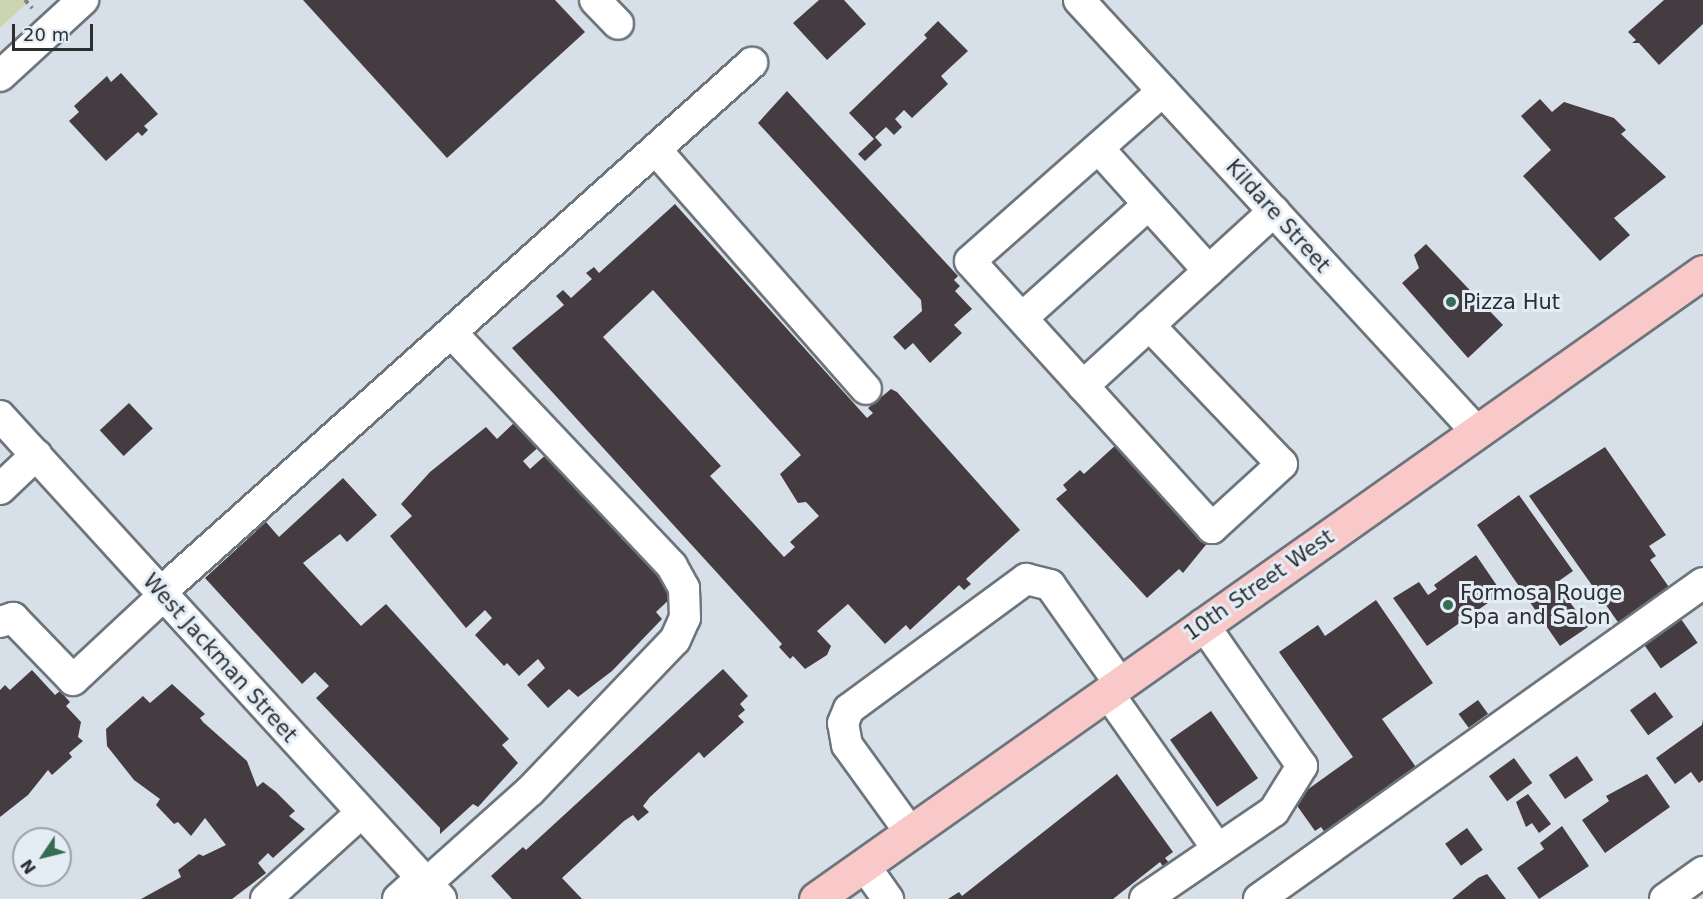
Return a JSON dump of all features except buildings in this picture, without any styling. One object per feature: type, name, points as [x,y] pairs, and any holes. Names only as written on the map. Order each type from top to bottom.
[{"type":"main road","name":"10th Street West","points":[[816,899],[1703,272]]},
{"type":"street","points":[[0,76],[83,0]]},
{"type":"street","points":[[595,0],[618,24]]},
{"type":"street","name":"Kildare Street","points":[[1079,0],[1477,432]]},
{"type":"street","points":[[0,622],[13,618],[73,680],[162,594],[752,63]]},
{"type":"street","points":[[1149,325],[1282,464],[1212,528],[970,261],[1163,91]]},
{"type":"street","points":[[1099,149],[1209,271]]},
{"type":"street","points":[[656,150],[866,389]]},
{"type":"street","points":[[1022,318],[1148,206]]},
{"type":"street","points":[[1083,386],[1274,211]]},
{"type":"street","points":[[398,899],[430,887],[530,791],[675,640],[685,618],[684,588],[672,566],[452,333]]},
{"type":"street","name":"West Jackman Street","points":[[0,416],[430,887]]},
{"type":"street","points":[[0,489],[36,456]]},
{"type":"street","points":[[910,832],[848,745],[843,723],[849,709],[1026,579],[1050,585],[1217,848]]},
{"type":"street","points":[[1259,899],[1703,583]]},
{"type":"street","points":[[1145,899],[1274,811],[1302,766],[1203,624]]},
{"type":"street","points":[[267,899],[361,813]]},
{"type":"street","points":[[864,865],[888,899]]},
{"type":"street","points":[[1665,899],[1703,872]]},
{"type":"path","points":[[25,0],[32,8]]},
{"type":"green space","points":[[0,0],[30,0],[0,28]]},
{"type":"place","name":"Pizza Hut","points":[[1451,302]]},
{"type":"place","name":"Formosa Rouge Spa and Salon","points":[[1448,605]]}]
